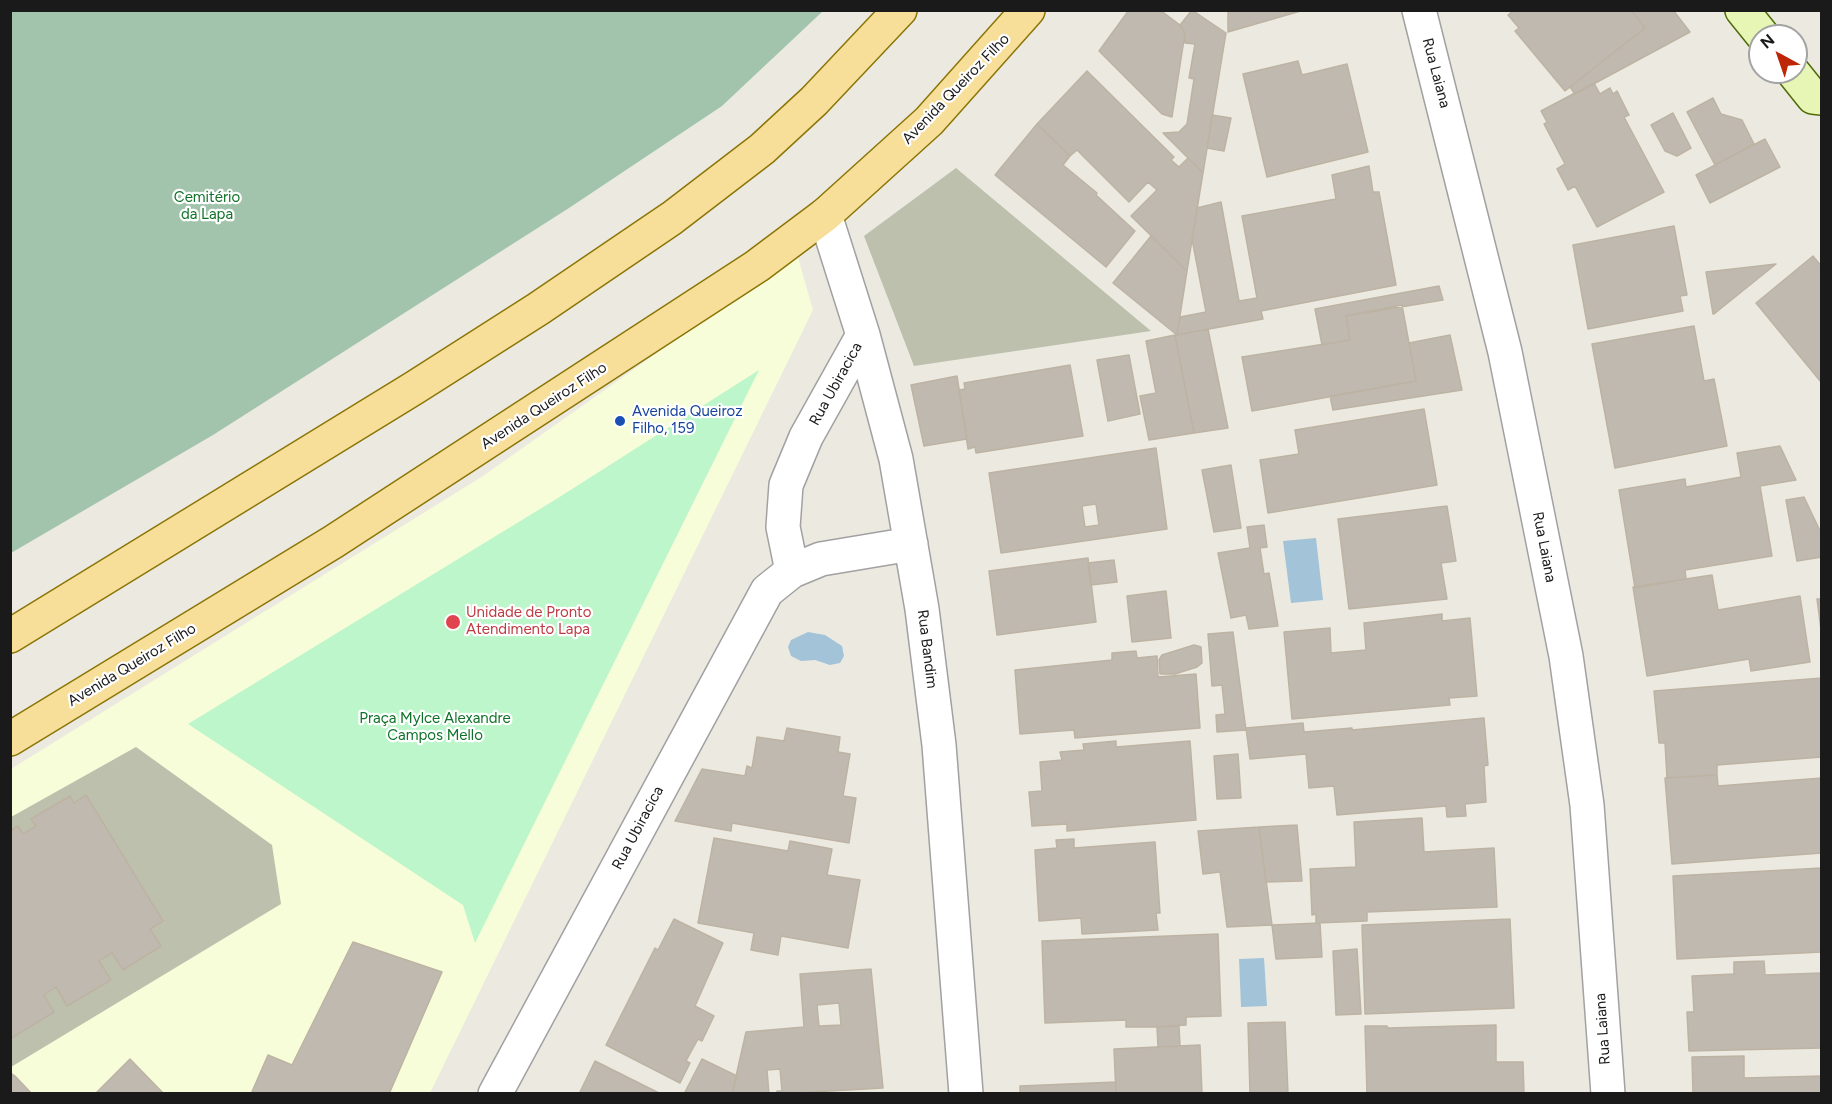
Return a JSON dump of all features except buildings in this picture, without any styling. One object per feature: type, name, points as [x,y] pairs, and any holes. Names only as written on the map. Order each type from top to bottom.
[{"type":"main road","points":[[10,636],[414,388],[538,309],[672,218],[762,149],[814,101],[900,10]]},
{"type":"main road","name":"Avenida Queiroz Filho","points":[[10,740],[363,523],[641,344],[757,266],[825,215],[929,121],[1028,10]]},
{"type":"main road","points":[[1742,10],[1753,24]]},
{"type":"main road","points":[[1805,84],[1817,97]]},
{"type":"street","name":"Rua Laiana","points":[[1419,10],[1505,352],[1566,656],[1587,805],[1608,1094]]},
{"type":"street","name":"Rua Bandim","points":[[825,215],[863,335],[896,459],[911,543],[939,745],[966,1094]]},
{"type":"street","name":"Rua Ubiracica","points":[[792,571],[783,527],[786,485],[806,437],[863,335]]},
{"type":"street","name":"Rua Ubiracica","points":[[495,1094],[767,591],[792,571],[820,559],[911,543]]},
{"type":"shaded area","points":[[956,168],[1151,331],[914,366],[864,236]]},
{"type":"shaded area","name":"Unidade de Pronto Atendimento Lapa","points":[[797,254],[813,310],[430,1093],[11,1094],[11,769],[483,476]]},
{"type":"shaded area","points":[[136,747],[272,845],[281,904],[11,1067],[11,817]]},
{"type":"green space","name":"Cemitério da Lapa","points":[[10,11],[823,11],[722,106],[569,208],[213,435],[11,553]]},
{"type":"green space","name":"Praça Mylce Alexandre Campos Mello","points":[[759,370],[475,943],[463,905],[188,724],[558,498]]},
{"type":"water","points":[[1316,538],[1323,600],[1291,603],[1283,541]]},
{"type":"water","points":[[808,632],[825,635],[842,646],[844,656],[840,663],[830,665],[815,660],[801,661],[791,656],[788,647],[791,640]]},
{"type":"water","points":[[1264,958],[1267,1006],[1241,1007],[1239,959]]},
{"type":"place","name":"Avenida Queiroz Filho, 159","points":[[620,421]]},
{"type":"place","name":"Unidade de Pronto Atendimento Lapa","points":[[453,622]]}]
